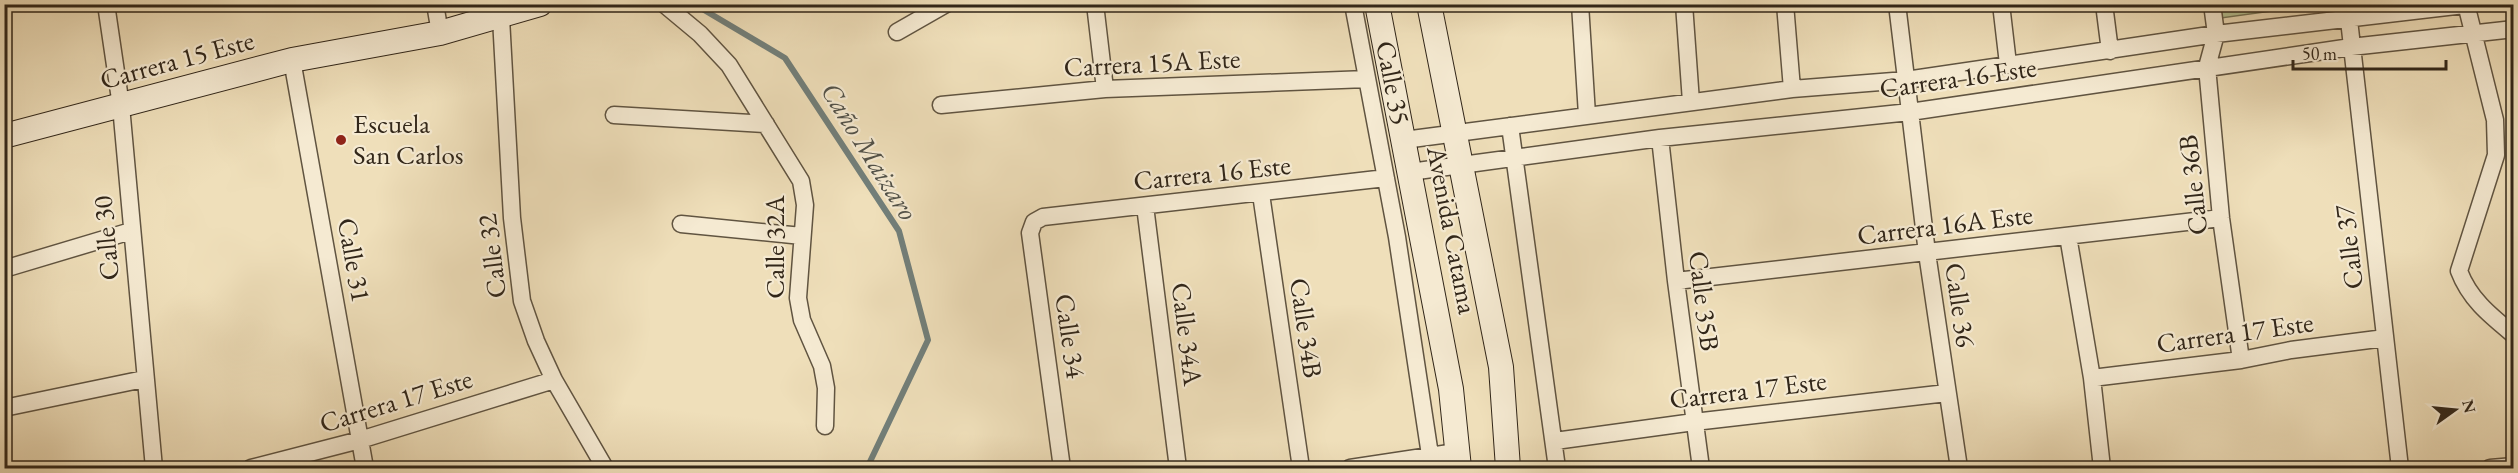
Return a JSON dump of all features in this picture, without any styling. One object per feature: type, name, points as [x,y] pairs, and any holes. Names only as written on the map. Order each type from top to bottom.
[{"type":"main road","name":"Carrera 15 Este","points":[[4,136],[292,60],[440,33],[501,18],[540,4]]},
{"type":"main road","name":"Avenida Catama","points":[[1377,4],[1451,389],[1457,460]]},
{"type":"main road","name":"Avenida Catama","points":[[1429,4],[1501,367],[1508,468]]},
{"type":"street","name":"Calle 30","points":[[106,4],[121,106],[153,468]]},
{"type":"street","points":[[435,4],[440,33]]},
{"type":"street","name":"Calle 32A","points":[[664,4],[700,34],[729,65],[801,181],[805,205],[798,298],[802,320],[822,366],[826,388],[825,426]]},
{"type":"street","points":[[897,32],[946,4]]},
{"type":"street","points":[[1095,4],[1105,89]]},
{"type":"street","name":"Calle 35","points":[[1353,4],[1408,306],[1430,455]]},
{"type":"street","points":[[1580,4],[1587,115]]},
{"type":"street","points":[[1684,4],[1691,102]]},
{"type":"street","points":[[1785,4],[1792,89]]},
{"type":"street","name":"Calle 36","points":[[1897,4],[1927,253],[1959,468]]},
{"type":"street","points":[[2001,4],[2008,64]]},
{"type":"street","points":[[2104,4],[2110,51]]},
{"type":"street","name":"Calle 36B","points":[[2212,4],[2216,34],[2207,67],[2221,218],[2241,360]]},
{"type":"street","points":[[2468,5],[2472,34],[2488,86],[2495,120],[2496,155],[2459,271],[2466,289],[2480,305],[2514,335]]},
{"type":"street","name":"Carrera 16 Este","points":[[1404,140],[1792,89],[1906,80],[2216,34],[2468,5]]},
{"type":"street","name":"Calle 32","points":[[501,18],[512,218],[522,301],[536,341],[554,380],[605,468]]},
{"type":"street","name":"Calle 37","points":[[2349,20],[2400,468]]},
{"type":"street","name":"Carrera 16 Este","points":[[1410,172],[1660,138],[1910,112],[2351,47],[2514,29]]},
{"type":"street","name":"Calle 31","points":[[292,60],[365,468]]},
{"type":"street","name":"Carrera 15A Este","points":[[941,105],[1105,89],[1367,80]]},
{"type":"street","points":[[614,115],[766,124]]},
{"type":"street","points":[[1510,126],[1557,468]]},
{"type":"street","name":"Calle 35B","points":[[1660,138],[1701,468]]},
{"type":"street","name":"Carrera 16 Este","points":[[1043,217],[1386,178]]},
{"type":"street","name":"Calle 34B","points":[[1261,194],[1301,468]]},
{"type":"street","name":"Calle 34A","points":[[1145,206],[1178,468]]},
{"type":"street","name":"Calle 34","points":[[1043,217],[1034,222],[1030,233],[1062,468]]},
{"type":"street","name":"Carrera 16A Este","points":[[1676,281],[2221,218]]},
{"type":"street","points":[[681,224],[802,236]]},
{"type":"street","points":[[4,269],[131,231]]},
{"type":"street","points":[[2068,237],[2092,378],[2102,468]]},
{"type":"street","name":"Carrera 17 Este","points":[[2092,378],[2241,360],[2291,350],[2385,338]]},
{"type":"street","points":[[4,408],[144,379]]},
{"type":"street","name":"Carrera 17 Este","points":[[260,467],[360,440],[554,380]]},
{"type":"street","name":"Carrera 17 Este","points":[[1555,441],[1694,422],[1947,393]]},
{"type":"street","points":[[1350,468],[1430,455],[1457,460]]},
{"type":"street","points":[[2490,468],[2514,466]]},
{"type":"green space","points":[[2218,4],[2315,5],[2221,18]]},
{"type":"waterway","name":"Caño Maizaro","points":[[694,4],[785,58],[899,231],[928,340],[867,468]]},
{"type":"place","name":"Escuela San Carlos","points":[[341,140]]}]
